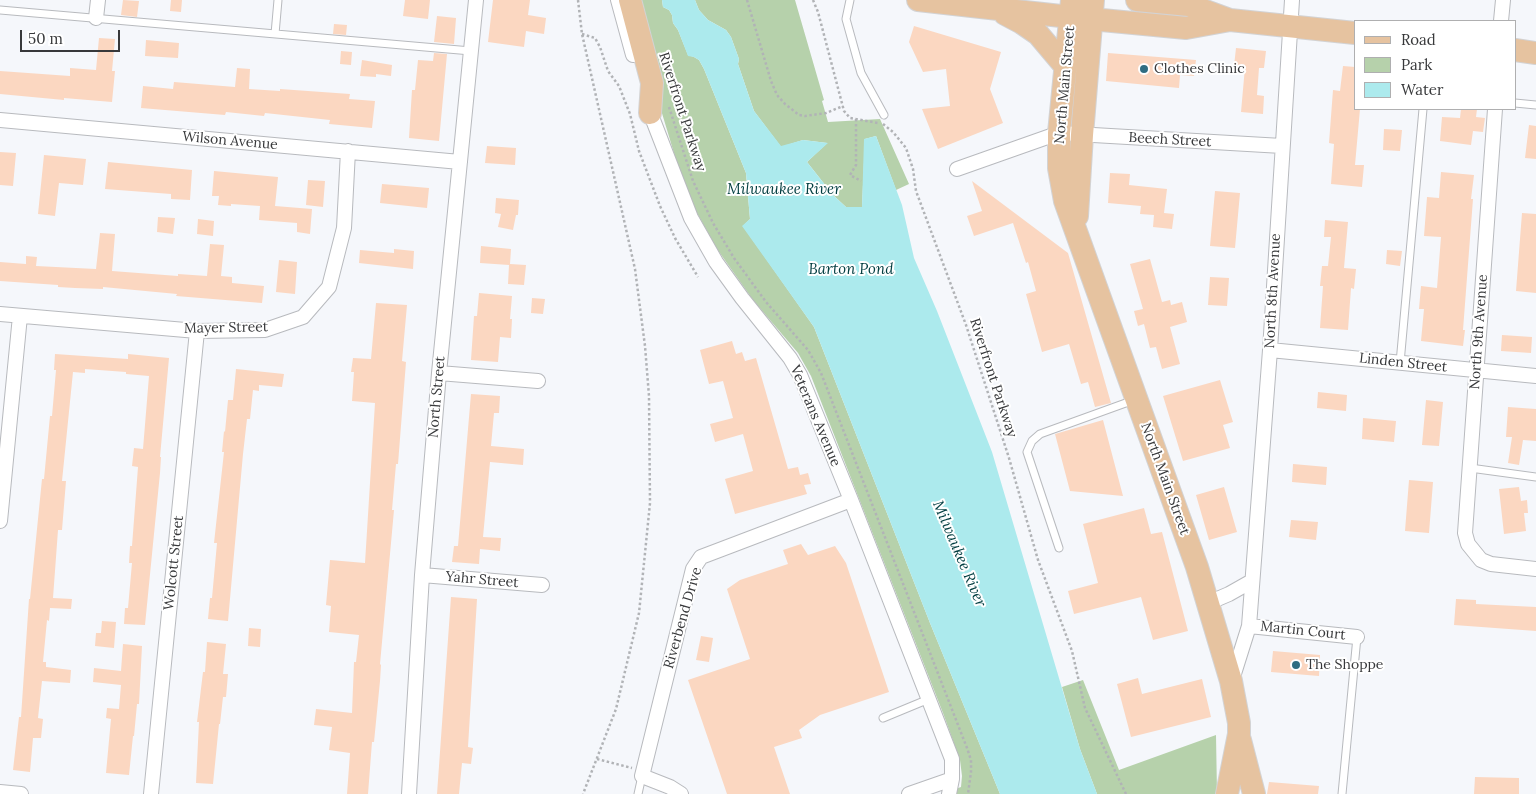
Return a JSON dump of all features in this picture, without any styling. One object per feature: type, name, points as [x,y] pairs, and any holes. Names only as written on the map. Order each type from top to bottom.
[{"type":"main road","points":[[630,0],[659,109]]},
{"type":"main road","points":[[918,0],[995,9],[1082,9],[1186,28],[1230,20]]},
{"type":"main road","points":[[1137,0],[1190,5],[1230,20],[1354,33]]},
{"type":"main road","points":[[995,9],[1022,22],[1038,34],[1065,66]]},
{"type":"main road","name":"North Main Street","points":[[1082,9],[1065,66],[1059,134],[1059,168],[1065,201],[1076,227],[1208,603],[1231,681],[1239,723],[1239,734],[1227,794]]},
{"type":"main road","name":"North Main Street","points":[[1076,227],[1082,135],[1082,9]]},
{"type":"main road","points":[[1516,50],[1536,53]]},
{"type":"main road","name":"North Main Street","points":[[1239,734],[1254,794]]},
{"type":"street","points":[[96,18],[98,0]]},
{"type":"street","name":"North Street","points":[[409,794],[422,575],[439,373],[476,0]]},
{"type":"street","name":"Veterans Avenue","points":[[618,0],[659,109],[691,218],[716,262],[790,358],[800,375],[952,759],[952,779],[949,794]]},
{"type":"street","name":"North 8th Avenue","points":[[1231,681],[1249,626],[1270,350],[1292,0]]},
{"type":"street","points":[[1501,20],[1503,0]]},
{"type":"street","name":"North 9th Avenue","points":[[1495,110],[1465,533],[1468,544],[1481,560],[1491,564],[1536,569]]},
{"type":"street","name":"Wilson Avenue","points":[[0,120],[460,162]]},
{"type":"street","points":[[957,169],[1059,134]]},
{"type":"street","name":"Beech Street","points":[[1059,134],[1282,146]]},
{"type":"street","name":"Mayer Street","points":[[0,314],[197,332],[265,330],[302,317],[328,287],[344,228],[348,151]]},
{"type":"street","points":[[0,521],[20,316]]},
{"type":"street","name":"Wolcott Street","points":[[151,794],[197,332]]},
{"type":"street","name":"Linden Street","points":[[1270,350],[1536,376]]},
{"type":"street","points":[[439,373],[538,381]]},
{"type":"street","name":"Riverbend Drive","points":[[642,776],[693,569],[701,557],[851,500]]},
{"type":"street","name":"Yahr Street","points":[[422,575],[542,585]]},
{"type":"street","points":[[1208,603],[1252,581]]},
{"type":"street","name":"Martin Court","points":[[1249,626],[1357,637]]},
{"type":"street","points":[[642,776],[670,787],[681,794]]},
{"type":"street","points":[[909,794],[952,779]]},
{"type":"street","points":[[0,792],[21,794]]},
{"type":"lane","points":[[275,34],[278,0]]},
{"type":"lane","points":[[850,0],[846,19],[861,73],[884,115]]},
{"type":"lane","points":[[0,10],[471,51]]},
{"type":"lane","points":[[1516,103],[1536,105]]},
{"type":"lane","points":[[1400,363],[1423,110]]},
{"type":"lane","points":[[1058,548],[1027,452],[1032,440],[1040,434],[1136,399]]},
{"type":"lane","points":[[1470,468],[1536,477]]},
{"type":"lane","points":[[1342,794],[1357,637]]},
{"type":"lane","points":[[883,718],[929,699]]},
{"type":"lane","points":[[638,794],[642,776]]},
{"type":"path","points":[[578,0],[582,34],[636,270],[649,396],[650,503],[638,613],[616,709],[583,794]]},
{"type":"path","points":[[747,0],[771,81],[785,104],[799,115],[805,116],[826,113],[843,106]]},
{"type":"path","points":[[812,0],[818,12],[844,111],[850,118],[856,119],[856,164],[850,175],[861,181]]},
{"type":"path","points":[[582,34],[595,38],[600,46],[608,70],[619,86],[630,114],[639,151],[660,206],[675,238],[698,277]]},
{"type":"path","name":"Riverfront Parkway","points":[[659,109],[713,224],[734,258],[766,302],[808,350],[821,373],[967,748],[972,772],[968,794]]},
{"type":"path","name":"Riverfront Parkway","points":[[856,119],[883,124],[893,132],[906,148],[913,169],[916,191],[966,325],[1009,458],[1038,560],[1072,651],[1085,708],[1126,794]]},
{"type":"path","points":[[597,759],[637,769],[642,776]]},
{"type":"green space","points":[[637,0],[662,0],[663,7],[669,10],[672,15],[673,23],[678,30],[688,55],[699,60],[704,69],[746,173],[750,219],[743,226],[814,327],[930,623],[1000,794],[941,794],[961,787],[962,776],[960,760],[943,713],[811,376],[798,353],[753,300],[717,249],[697,213],[680,173],[658,100]]},
{"type":"green space","points":[[695,0],[795,0],[824,100],[822,101],[828,122],[880,119],[909,184],[896,190],[876,136],[865,139],[862,207],[846,207],[833,195],[807,162],[827,143],[803,140],[781,147],[754,111],[731,37],[726,30],[708,20],[699,10]]},
{"type":"green space","points":[[1083,680],[1119,770],[1216,735],[1217,794],[1097,794],[1080,749],[1062,687]]},
{"type":"water","name":"Barton Pond","points":[[662,0],[695,0],[699,10],[708,20],[726,30],[731,37],[739,59],[738,64],[754,111],[781,146],[803,140],[828,143],[807,162],[833,195],[846,207],[862,207],[864,139],[876,136],[902,205],[914,258],[937,311],[992,452],[1080,749],[1097,794],[1000,794],[930,623],[814,327],[742,226],[750,219],[746,173],[704,69],[699,60],[688,56],[678,30],[673,23],[672,15],[669,10],[663,7]]},
{"type":"building","points":[[123,0],[139,1],[137,17],[121,15]]},
{"type":"building","points":[[171,0],[182,0],[181,12],[170,11]]},
{"type":"building","points":[[405,0],[430,0],[428,19],[403,16]]},
{"type":"building","points":[[493,0],[530,0],[528,15],[546,18],[544,34],[526,31],[524,47],[488,42]]},
{"type":"building","points":[[437,16],[456,18],[454,44],[434,42]]},
{"type":"building","points":[[334,24],[347,25],[346,35],[333,34]]},
{"type":"building","points":[[914,26],[1001,52],[990,89],[1003,123],[938,149],[922,109],[950,106],[946,69],[923,72],[909,42]]},
{"type":"building","points":[[99,38],[115,39],[112,71],[115,71],[112,102],[0,94],[0,71],[70,76],[70,68],[96,70]]},
{"type":"building","points":[[146,40],[179,43],[178,58],[145,56]]},
{"type":"building","points":[[1236,48],[1266,51],[1264,68],[1259,68],[1257,95],[1264,96],[1263,114],[1241,112],[1245,67],[1234,66]]},
{"type":"building","points":[[341,51],[352,52],[351,65],[340,64]]},
{"type":"building","points":[[434,53],[447,54],[439,141],[409,138],[412,90],[415,90],[418,60],[433,61]]},
{"type":"building","points":[[1108,53],[1196,60],[1194,76],[1180,75],[1179,88],[1106,81]]},
{"type":"building","points":[[362,60],[392,65],[391,76],[376,74],[376,77],[360,76]]},
{"type":"building","points":[[1343,66],[1354,67],[1354,110],[1360,110],[1355,165],[1364,165],[1362,187],[1331,184],[1334,144],[1329,143],[1333,90],[1340,91]]},
{"type":"building","points":[[237,68],[250,69],[249,89],[280,91],[280,89],[350,94],[349,99],[375,101],[372,128],[329,124],[330,120],[265,113],[264,116],[226,112],[225,115],[141,108],[143,86],[173,89],[174,82],[235,87]]},
{"type":"building","points":[[1461,110],[1477,110],[1476,117],[1485,118],[1483,132],[1473,131],[1471,145],[1440,141],[1442,117],[1460,118]]},
{"type":"building","points":[[1529,125],[1536,126],[1536,159],[1525,158]]},
{"type":"building","points":[[1384,129],[1402,130],[1400,151],[1383,150]]},
{"type":"building","points":[[487,146],[516,148],[515,165],[485,163]]},
{"type":"building","points":[[0,152],[16,153],[13,186],[0,185]]},
{"type":"building","points":[[44,155],[86,159],[83,185],[59,183],[55,216],[38,214]]},
{"type":"building","points":[[108,162],[192,170],[190,200],[171,199],[171,194],[105,189]]},
{"type":"building","points":[[214,171],[278,177],[275,206],[312,209],[310,234],[297,232],[297,223],[259,220],[260,206],[218,205],[219,196],[212,196]]},
{"type":"building","points":[[1441,172],[1474,175],[1463,346],[1421,341],[1424,309],[1419,309],[1421,286],[1437,288],[1441,237],[1424,236],[1427,197],[1439,198]]},
{"type":"building","points":[[1110,173],[1130,174],[1129,185],[1167,189],[1164,213],[1174,214],[1172,229],[1153,227],[1154,215],[1140,214],[1141,206],[1108,203]]},
{"type":"building","points":[[308,180],[325,181],[323,207],[306,205]]},
{"type":"building","points":[[972,181],[1068,253],[1111,403],[1095,407],[1088,382],[1081,384],[1069,344],[1042,352],[1026,294],[1036,291],[1028,262],[1026,263],[1013,223],[974,236],[967,216],[982,211]]},
{"type":"building","points":[[382,184],[429,188],[427,208],[380,203]]},
{"type":"building","points":[[1215,191],[1240,193],[1235,248],[1210,246]]},
{"type":"building","points":[[496,198],[519,200],[518,215],[516,215],[513,230],[498,227],[501,214],[495,213]]},
{"type":"building","points":[[1522,213],[1536,214],[1536,293],[1516,291]]},
{"type":"building","points":[[158,217],[175,218],[173,234],[157,232]]},
{"type":"building","points":[[198,219],[214,221],[213,236],[197,234]]},
{"type":"building","points":[[1325,220],[1348,222],[1344,268],[1356,269],[1354,289],[1351,288],[1348,330],[1320,328],[1323,286],[1320,286],[1322,266],[1328,266],[1331,237],[1324,237]]},
{"type":"building","points":[[100,233],[115,234],[112,271],[178,276],[178,274],[207,276],[210,244],[224,245],[221,276],[232,277],[232,283],[264,286],[262,303],[176,296],[177,294],[103,287],[103,289],[75,288],[0,281],[0,262],[26,264],[26,256],[37,257],[36,266],[96,269]]},
{"type":"building","points":[[481,246],[511,249],[510,264],[526,265],[524,285],[508,284],[509,265],[480,263]]},
{"type":"building","points":[[394,249],[414,251],[413,269],[359,263],[360,250],[394,253]]},
{"type":"building","points":[[1387,250],[1402,251],[1400,266],[1386,264]]},
{"type":"building","points":[[1150,259],[1162,302],[1170,300],[1171,305],[1182,302],[1187,322],[1170,327],[1180,364],[1162,369],[1156,347],[1150,348],[1144,324],[1138,326],[1134,311],[1143,309],[1130,264]]},
{"type":"building","points":[[279,260],[297,262],[295,294],[276,292]]},
{"type":"building","points":[[1210,277],[1229,278],[1227,306],[1208,305]]},
{"type":"building","points":[[479,293],[512,296],[511,338],[500,337],[498,362],[471,360],[474,316],[477,316]]},
{"type":"building","points":[[532,298],[545,299],[543,314],[531,313]]},
{"type":"building","points":[[376,303],[407,305],[402,361],[406,362],[398,464],[396,464],[392,510],[394,510],[380,681],[374,742],[372,742],[368,794],[347,794],[350,753],[329,750],[332,727],[314,725],[316,709],[352,713],[354,662],[356,662],[359,635],[329,632],[331,606],[326,605],[330,560],[365,563],[375,403],[352,401],[354,372],[351,372],[353,358],[371,359]]},
{"type":"building","points":[[1502,335],[1532,337],[1531,353],[1501,351]]},
{"type":"building","points":[[732,341],[736,354],[742,352],[745,361],[756,358],[788,469],[798,467],[800,475],[808,473],[811,484],[804,485],[807,494],[735,514],[725,479],[753,471],[743,434],[715,442],[710,424],[733,418],[723,381],[709,384],[700,350]]},
{"type":"building","points":[[55,354],[128,359],[128,354],[169,358],[145,625],[124,624],[125,608],[128,608],[132,563],[129,563],[130,546],[132,546],[138,467],[132,466],[134,448],[143,449],[149,376],[85,369],[85,373],[73,372],[62,481],[66,481],[62,530],[58,530],[53,598],[72,599],[71,609],[50,608],[43,662],[46,662],[46,667],[71,670],[70,683],[42,681],[38,718],[43,719],[41,738],[33,738],[30,772],[13,770],[19,717],[21,717],[29,599],[42,479],[44,479],[50,416],[52,416],[56,370],[54,370]]},
{"type":"building","points":[[236,369],[284,374],[282,387],[259,385],[259,391],[253,390],[250,419],[247,419],[243,454],[228,621],[208,619],[210,598],[212,598],[217,543],[214,543],[224,452],[222,452],[224,431],[228,400],[233,400]]},
{"type":"building","points":[[1220,380],[1233,422],[1223,425],[1230,448],[1183,461],[1163,396]]},
{"type":"building","points":[[1318,392],[1347,395],[1346,411],[1317,408]]},
{"type":"building","points":[[471,394],[500,396],[499,413],[494,413],[491,446],[524,449],[523,465],[490,462],[483,537],[501,538],[500,551],[480,549],[479,564],[452,562],[454,546],[458,546]]},
{"type":"building","points":[[1426,400],[1443,402],[1439,446],[1422,445]]},
{"type":"building","points":[[1508,407],[1536,409],[1536,441],[1523,440],[1519,465],[1508,463],[1512,437],[1506,437]]},
{"type":"building","points":[[1363,418],[1396,421],[1394,442],[1362,439]]},
{"type":"building","points":[[1103,420],[1123,496],[1070,491],[1055,434]]},
{"type":"building","points":[[1293,464],[1327,467],[1326,485],[1292,482]]},
{"type":"building","points":[[1409,480],[1433,482],[1429,533],[1405,531]]},
{"type":"building","points":[[1224,487],[1237,532],[1209,540],[1196,495]]},
{"type":"building","points":[[1519,487],[1521,501],[1527,500],[1528,513],[1524,513],[1526,531],[1504,534],[1499,489]]},
{"type":"building","points":[[1144,508],[1151,534],[1162,532],[1188,631],[1153,640],[1141,597],[1074,614],[1068,591],[1098,583],[1083,524]]},
{"type":"building","points":[[1291,520],[1318,522],[1316,540],[1289,537]]},
{"type":"building","points":[[801,544],[808,555],[835,546],[846,563],[889,692],[820,715],[799,730],[802,738],[774,747],[790,794],[727,794],[688,680],[750,659],[727,589],[740,580],[788,564],[783,550]]},
{"type":"building","points":[[451,597],[477,599],[468,747],[473,748],[471,764],[462,763],[459,794],[437,794]]},
{"type":"building","points":[[1456,599],[1476,600],[1476,604],[1536,607],[1536,631],[1454,625]]},
{"type":"building","points":[[102,621],[116,622],[114,648],[95,646],[96,633],[101,633]]},
{"type":"building","points":[[249,628],[261,629],[260,647],[248,646]]},
{"type":"building","points":[[701,636],[713,638],[709,662],[696,660]]},
{"type":"building","points":[[207,642],[226,644],[223,674],[228,674],[226,697],[223,697],[219,724],[213,784],[196,783],[199,722],[197,722],[203,672],[205,672]]},
{"type":"building","points":[[123,644],[142,646],[139,704],[137,704],[129,775],[106,773],[111,719],[106,718],[107,708],[119,709],[121,685],[93,682],[94,668],[121,671]]},
{"type":"building","points":[[1273,651],[1320,655],[1319,676],[1271,672]]},
{"type":"building","points":[[1138,678],[1142,694],[1202,679],[1211,717],[1131,737],[1117,684]]},
{"type":"building","points":[[1475,777],[1519,778],[1519,794],[1474,794]]},
{"type":"building","points":[[1269,782],[1319,786],[1318,794],[1267,794]]},
{"type":"place","name":"Clothes Clinic","points":[[1144,69]]},
{"type":"place","name":"The Shoppe","points":[[1296,665]]},
{"type":"water label","name":"Milwaukee River","points":[[784,190]]},
{"type":"water label","name":"Milwaukee River","points":[[959,554]]}]
